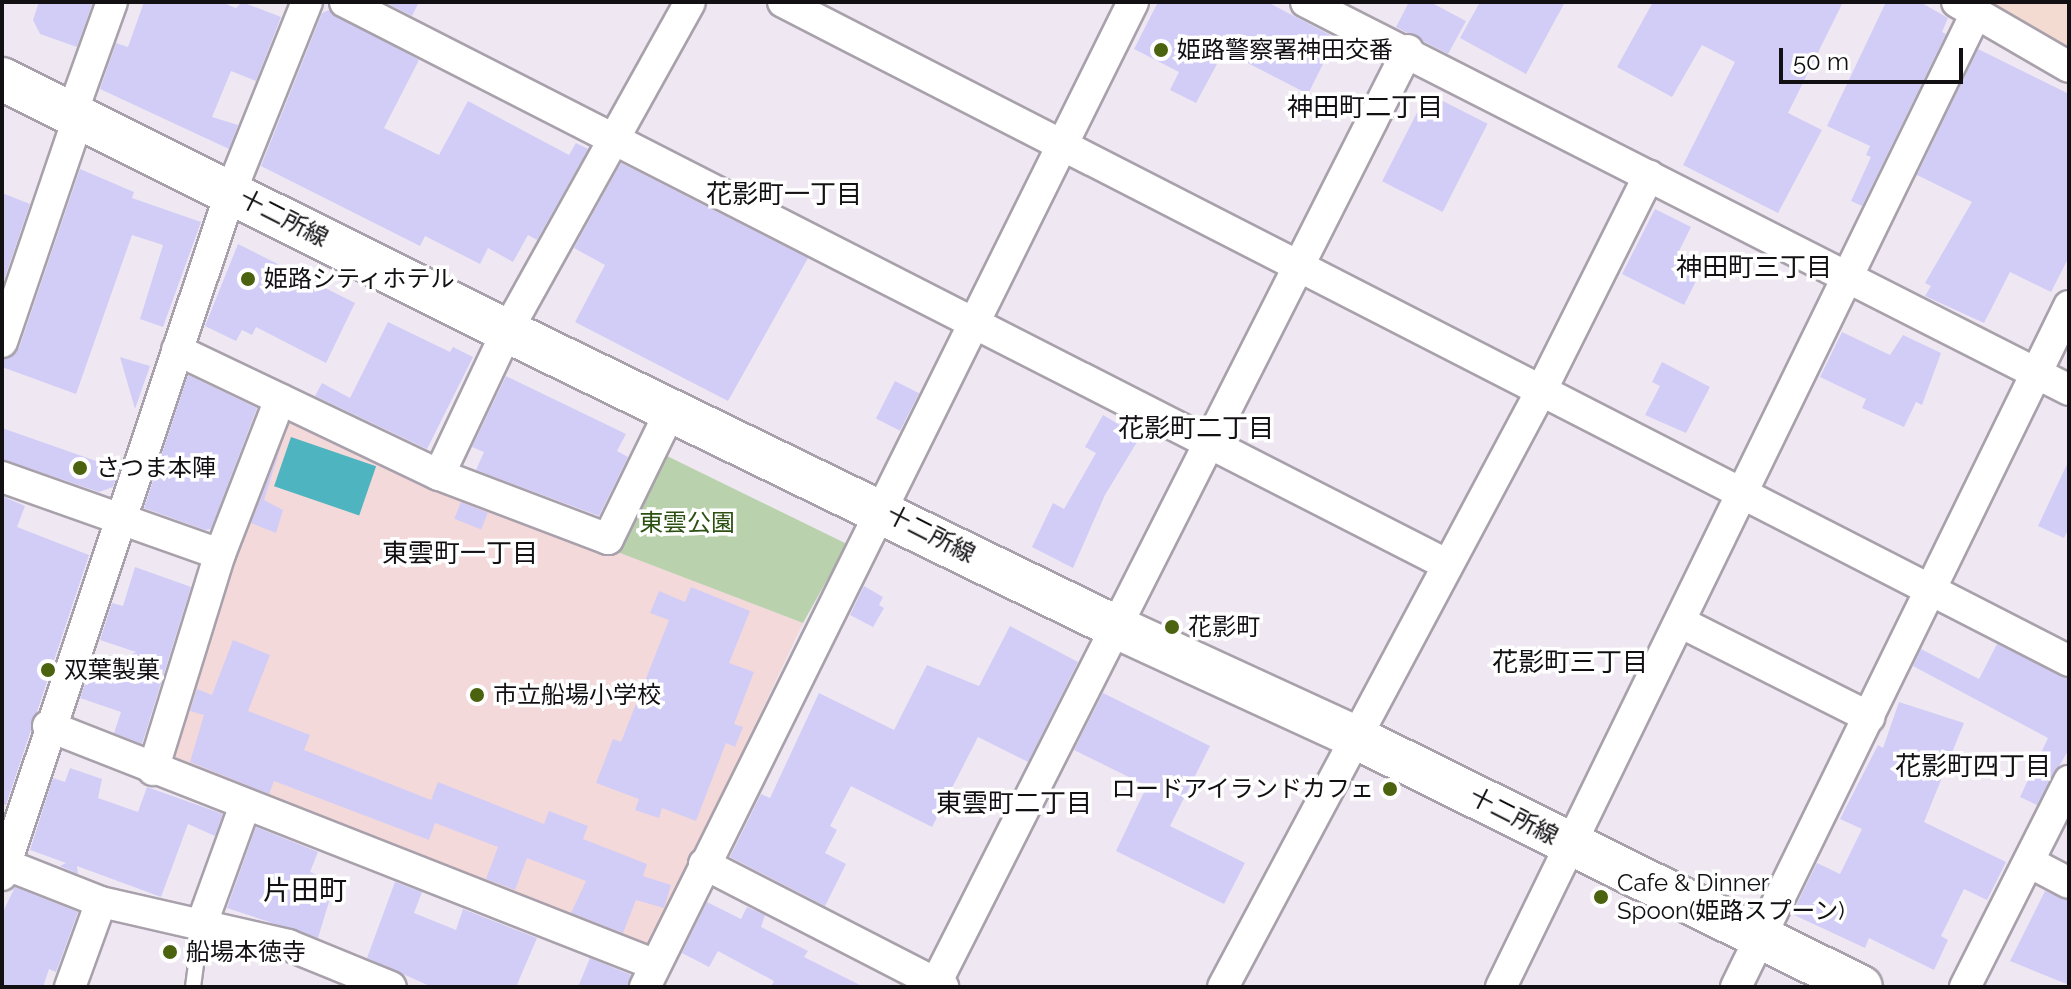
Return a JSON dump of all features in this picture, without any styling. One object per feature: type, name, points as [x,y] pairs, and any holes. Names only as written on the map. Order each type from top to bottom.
[{"type":"street","points":[[2,342],[112,2]]},
{"type":"street","points":[[307,2],[231,191],[48,726],[3,867],[101,902],[288,945],[391,987]]},
{"type":"street","points":[[345,2],[1448,565]]},
{"type":"street","points":[[437,474],[507,331],[690,2]]},
{"type":"street","points":[[783,2],[2069,661]]},
{"type":"street","points":[[48,726],[245,805],[649,976],[971,322],[1133,2]]},
{"type":"street","points":[[1310,3],[1408,50],[2069,390]]},
{"type":"street","points":[[1504,986],[1568,843],[1849,279],[1966,8],[2069,67]]},
{"type":"street","points":[[704,864],[938,986],[1408,50]]},
{"type":"street","name":"十二所線","points":[[2,79],[507,331],[881,509],[1116,627],[1357,738],[1861,987]]},
{"type":"street","points":[[1223,987],[1541,391],[1649,175]]},
{"type":"street","points":[[1736,987],[2069,306]]},
{"type":"street","points":[[177,350],[437,474],[608,539],[671,410]]},
{"type":"street","points":[[153,770],[220,554],[280,399]]},
{"type":"street","points":[[2,477],[95,508],[118,522],[220,554]]},
{"type":"street","points":[[1680,622],[1869,717]]},
{"type":"street","points":[[1965,987],[2069,781]]},
{"type":"street","points":[[201,926],[245,805]]},
{"type":"street","points":[[2029,862],[2069,883]]},
{"type":"street","points":[[70,987],[101,902]]},
{"type":"lane","points":[[193,987],[201,926]]},
{"type":"shaded area","points":[[1981,2],[2069,2],[2069,52]]},
{"type":"shaded area","name":"市立船場小学校","points":[[281,413],[418,475],[803,623],[647,955],[161,767]]},
{"type":"green space","name":"東雲公園","points":[[663,454],[847,544],[803,623],[615,551]]},
{"type":"water","points":[[291,437],[376,466],[359,515],[274,486]]},
{"type":"building","points":[[39,2],[93,2],[77,47],[40,34],[33,20]]},
{"type":"building","points":[[144,2],[221,2],[236,8],[242,2],[281,17],[256,81],[231,71],[212,117],[238,125],[229,149],[100,89],[116,43],[128,47]]},
{"type":"building","points":[[385,2],[419,2],[412,16]]},
{"type":"building","points":[[1158,2],[1267,2],[1336,38],[1308,94],[1224,51],[1196,103],[1170,90],[1179,72],[1134,49]]},
{"type":"building","points":[[1409,2],[1430,2],[1466,21],[1448,54],[1396,27]]},
{"type":"building","points":[[1480,2],[1565,2],[1526,74],[1460,38]]},
{"type":"building","points":[[1653,2],[1843,2],[1788,113],[1822,130],[1778,213],[1683,165],[1735,62],[1702,45],[1672,97],[1617,67]]},
{"type":"building","points":[[1886,2],[1920,2],[1948,18],[1942,32],[1946,34],[1862,206],[1851,201],[1871,157],[1866,155],[1870,146],[1827,126]]},
{"type":"building","points":[[329,10],[419,60],[384,128],[439,155],[468,101],[569,155],[576,143],[588,149],[537,240],[528,235],[513,262],[488,248],[480,264],[425,236],[420,246],[261,166],[322,13]]},
{"type":"building","points":[[1978,49],[2069,94],[2069,257],[2051,292],[2010,272],[1984,323],[1925,296],[1931,286],[1925,283],[1972,202],[1917,175]]},
{"type":"building","points":[[1427,93],[1488,124],[1443,212],[1382,181]]},
{"type":"building","points":[[621,163],[808,258],[728,401],[575,322],[605,265],[574,248]]},
{"type":"building","points":[[80,169],[134,192],[132,198],[201,222],[163,327],[140,319],[163,245],[132,235],[76,394],[2,367],[2,360],[19,348]]},
{"type":"building","points":[[2,193],[30,204],[2,286]]},
{"type":"building","points":[[1655,209],[1691,227],[1679,251],[1705,263],[1684,305],[1622,274]]},
{"type":"building","points":[[238,244],[355,303],[326,363],[256,327],[252,335],[242,330],[236,341],[205,326]]},
{"type":"building","points":[[388,322],[450,352],[453,347],[473,357],[427,449],[315,396],[322,383],[350,398]]},
{"type":"building","points":[[1842,332],[1890,355],[1903,335],[1941,353],[1922,405],[1916,402],[1904,427],[1862,408],[1866,399],[1820,377]]},
{"type":"building","points":[[120,357],[150,366],[135,409]]},
{"type":"building","points":[[1662,362],[1710,387],[1686,433],[1645,415],[1660,386],[1652,382]]},
{"type":"building","points":[[188,375],[257,408],[211,529],[205,530],[144,508]]},
{"type":"building","points":[[506,376],[626,434],[617,451],[628,457],[599,516],[476,470],[484,452],[472,447]]},
{"type":"building","points":[[895,381],[919,393],[900,431],[876,418]]},
{"type":"building","points":[[1103,415],[1140,437],[1105,495],[1073,568],[1032,547],[1053,503],[1064,509],[1096,453],[1085,447]]},
{"type":"building","points":[[2,428],[119,469],[113,487],[99,492],[2,459]]},
{"type":"building","points":[[282,443],[264,500],[283,510],[276,533],[251,523]]},
{"type":"building","points":[[2069,460],[2069,528],[2064,538],[2038,526]]},
{"type":"building","points":[[2,496],[25,506],[17,527],[89,555],[6,805],[2,804]]},
{"type":"building","points":[[461,502],[488,513],[481,530],[454,519]]},
{"type":"building","points":[[135,567],[191,587],[142,744],[114,733],[121,712],[80,698],[88,676],[136,652],[100,640],[112,603],[123,606]]},
{"type":"building","points":[[864,586],[883,597],[879,605],[884,608],[873,627],[850,615]]},
{"type":"building","points":[[691,587],[750,611],[729,663],[754,672],[734,724],[743,727],[735,747],[726,743],[696,821],[662,808],[659,818],[635,810],[639,799],[596,783],[613,739],[621,742],[669,620],[650,613],[659,591],[685,602]]},
{"type":"building","points":[[1010,626],[1078,662],[1028,762],[978,737],[932,827],[851,786],[830,826],[837,830],[825,853],[846,864],[825,906],[730,857],[761,794],[770,798],[819,693],[894,730],[927,665],[979,686]]},
{"type":"building","points":[[233,640],[270,655],[248,711],[310,735],[304,750],[431,800],[438,782],[544,824],[549,811],[588,826],[583,839],[647,864],[643,876],[671,885],[664,908],[636,900],[623,933],[571,913],[586,881],[527,858],[515,890],[486,879],[498,847],[435,823],[429,840],[274,781],[269,794],[190,762],[204,715],[190,711],[197,689],[212,695]]},
{"type":"building","points":[[1997,644],[2069,679],[2069,749],[2037,805],[2020,797],[2048,738],[1913,666],[1921,649],[1979,679]]},
{"type":"building","points":[[1103,693],[1210,746],[1170,826],[1245,863],[1224,904],[1116,851],[1147,786],[1074,750]]},
{"type":"building","points":[[1899,702],[1964,723],[1924,822],[2006,862],[1987,900],[1964,889],[1941,936],[1948,940],[1934,970],[1869,938],[1865,948],[1792,914],[1817,863],[1840,874],[1862,829],[1840,819],[1878,745],[1883,748]]},
{"type":"building","points":[[70,768],[102,779],[98,798],[138,812],[147,787],[223,814],[215,836],[188,824],[161,897],[77,866],[78,874],[60,866],[66,863],[30,850],[53,778],[65,782]]},
{"type":"building","points":[[256,827],[318,852],[310,872],[335,882],[318,938],[227,908]]},
{"type":"building","points":[[395,882],[422,892],[414,913],[456,930],[463,909],[537,938],[516,987],[432,987],[367,958]]},
{"type":"building","points":[[15,887],[78,912],[56,972],[49,969],[43,987],[2,987],[2,914]]},
{"type":"building","points":[[2045,891],[2069,901],[2069,985],[2010,961]]},
{"type":"building","points":[[707,902],[741,919],[747,907],[765,915],[761,927],[808,951],[804,957],[864,987],[771,987],[774,981],[718,951],[709,967],[682,953]]},
{"type":"building","points":[[590,958],[631,975],[627,987],[578,987]]},
{"type":"place","name":"姫路警察署神田交番","points":[[1161,50]]},
{"type":"place","name":"姫路シティホテル","points":[[248,279]]},
{"type":"place","name":"さつま本陣","points":[[80,468]]},
{"type":"place","name":"花影町","points":[[1172,627]]},
{"type":"place","name":"双葉製菓","points":[[48,670]]},
{"type":"place","name":"市立船場小学校","points":[[477,695]]},
{"type":"place","name":"ロードアイランドカフェ","points":[[1390,789]]},
{"type":"place","name":"Cafe & Dinner Spoon(姫路スプーン)","points":[[1601,897]]},
{"type":"place","name":"船場本徳寺","points":[[170,952]]},
{"type":"district","name":"神田町二丁目","points":[[1365,108]]},
{"type":"district","name":"花影町一丁目","points":[[784,195]]},
{"type":"district","name":"神田町三丁目","points":[[1754,268]]},
{"type":"district","name":"花影町二丁目","points":[[1196,429]]},
{"type":"district","name":"東雲町一丁目","points":[[460,554]]},
{"type":"district","name":"花影町三丁目","points":[[1570,663]]},
{"type":"district","name":"花影町四丁目","points":[[1973,767]]},
{"type":"district","name":"東雲町二丁目","points":[[1014,804]]},
{"type":"district","name":"片田町","points":[[305,891]]}]
